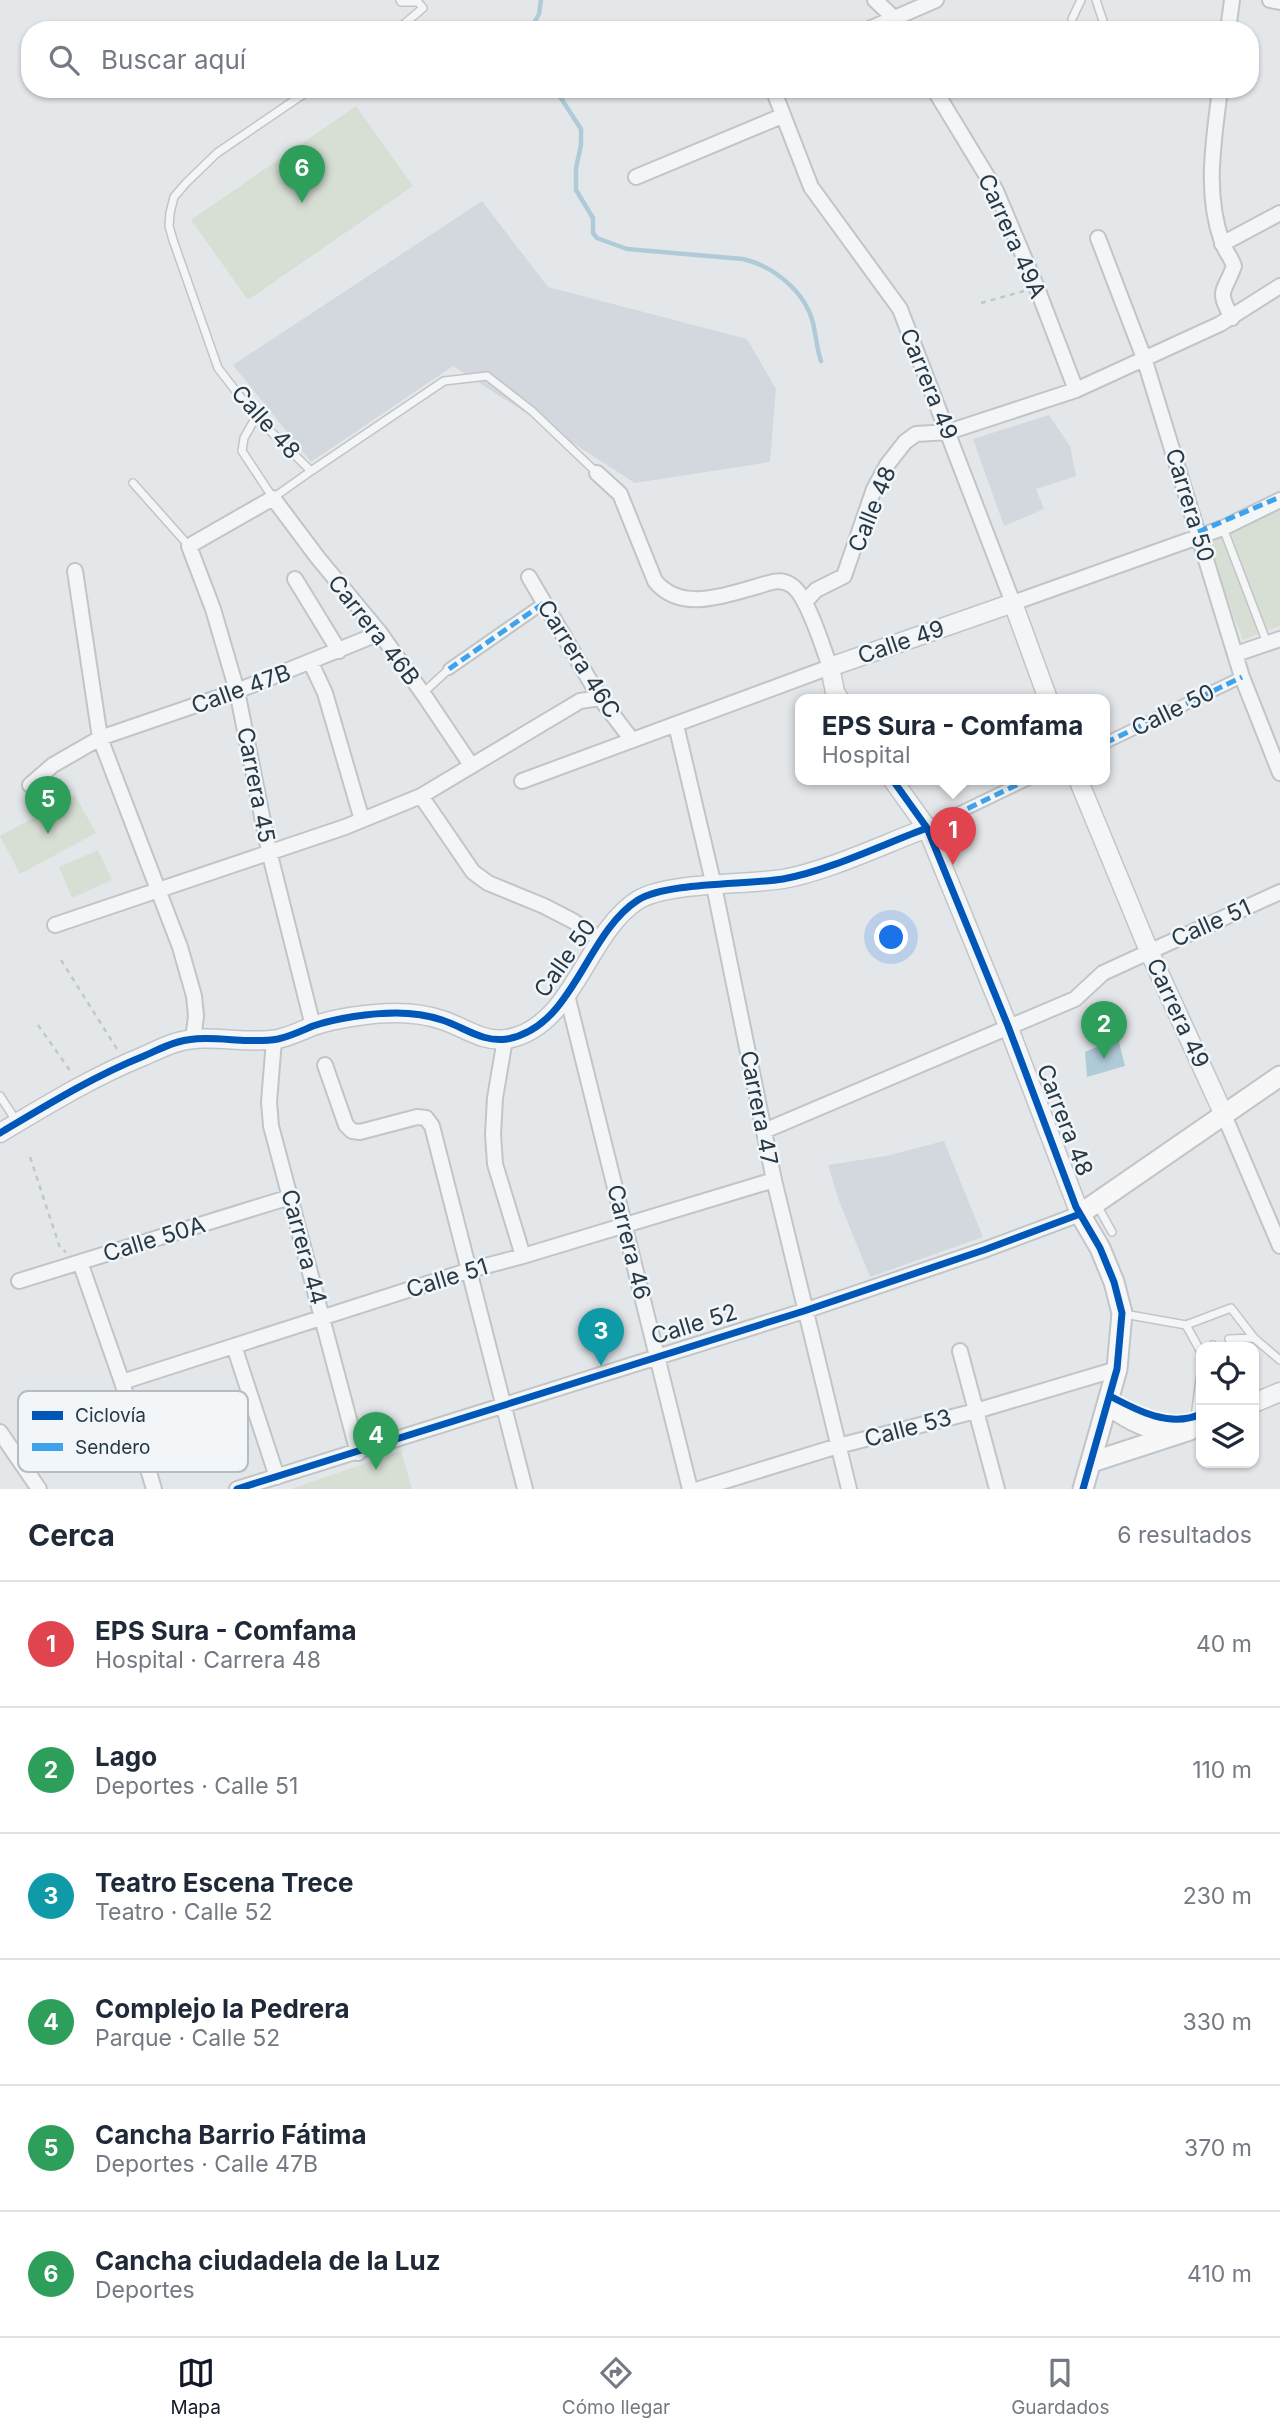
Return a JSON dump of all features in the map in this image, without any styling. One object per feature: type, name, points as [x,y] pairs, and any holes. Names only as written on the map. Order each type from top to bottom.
[{"type":"main road","name":"Calle 52","points":[[1088,1209],[1280,1076]]},
{"type":"main road","name":"Carrera 48","points":[[1083,1489],[1117,1369],[1122,1313],[1104,1246],[1088,1209]]},
{"type":"main road","points":[[1108,1405],[1144,1426],[1172,1432],[1196,1428]]},
{"type":"main road","points":[[1092,1462],[1196,1428]]},
{"type":"street","points":[[875,0],[894,21]]},
{"type":"street","points":[[902,21],[936,0]]},
{"type":"street","points":[[1229,21],[1232,0]]},
{"type":"street","points":[[1270,0],[1280,2]]},
{"type":"street","name":"Carrera 49","points":[[776,98],[811,187],[900,309],[1046,694]]},
{"type":"street","name":"Carrera 49A","points":[[939,98],[996,191],[1076,390]]},
{"type":"street","points":[[1219,98],[1210,167],[1214,208],[1222,244],[1234,267],[1223,288],[1222,299],[1232,318]]},
{"type":"street","points":[[636,177],[782,116]]},
{"type":"street","points":[[1222,244],[1280,213]]},
{"type":"street","name":"Carrera 50","points":[[1098,238],[1144,358],[1242,677],[1277,755],[1280,773]]},
{"type":"street","name":"Calle 48","points":[[805,602],[816,590],[844,576],[848,570],[874,489],[887,465],[905,442],[916,434],[948,432],[1076,390],[1232,318],[1280,286]]},
{"type":"street","points":[[597,473],[620,495],[656,581],[664,591],[677,597],[701,600],[775,580],[792,585],[805,602],[830,667],[836,694]]},
{"type":"street","points":[[189,546],[273,498]]},
{"type":"street","name":"Carrera 46B","points":[[273,498],[380,633],[471,765]]},
{"type":"street","points":[[1199,534],[1280,498]]},
{"type":"street","name":"Calle 49","points":[[522,782],[830,667],[1199,534],[1223,528],[1280,498]]},
{"type":"street","name":"Carrera 45","points":[[189,546],[213,609],[237,691],[269,851],[313,1026]]},
{"type":"street","points":[[75,570],[100,738],[180,947],[194,996],[196,1016],[193,1040]]},
{"type":"street","name":"Carrera 46C","points":[[528,577],[600,698],[632,740]]},
{"type":"street","points":[[295,579],[339,651]]},
{"type":"street","points":[[449,669],[544,603]]},
{"type":"street","name":"Calle 47B","points":[[30,785],[53,765],[100,738],[237,691],[380,633]]},
{"type":"street","points":[[1236,654],[1273,641]]},
{"type":"street","points":[[311,663],[325,693],[362,820]]},
{"type":"street","name":"Calle 50","points":[[1110,741],[1242,677]]},
{"type":"street","points":[[55,925],[362,820],[421,796],[580,701],[600,698]]},
{"type":"street","name":"Carrera 47","points":[[676,725],[714,886],[774,1180],[849,1489]]},
{"type":"street","name":"Carrera 48","points":[[896,785],[927,828],[1088,1209]]},
{"type":"street","name":"Calle 50","points":[[505,1040],[525,1034],[544,1020],[567,995],[600,939],[619,916],[639,900],[660,891],[783,879],[809,872],[927,828],[1017,785]]},
{"type":"street","name":"Carrera 49","points":[[1081,785],[1149,951],[1280,1246]]},
{"type":"street","points":[[421,796],[473,872],[488,883],[573,921],[600,939]]},
{"type":"street","name":"Calle 51","points":[[764,1131],[1075,999],[1103,973],[1280,892]]},
{"type":"street","name":"Carrera 46","points":[[567,995],[690,1489]]},
{"type":"street","points":[[0,1133],[78,1087],[178,1042],[274,1040],[295,1035],[313,1026],[380,1013],[414,1013],[443,1020],[483,1038],[505,1040],[495,1098],[495,1164],[523,1256]]},
{"type":"street","name":"Carrera 44","points":[[274,1040],[268,1102],[271,1126],[358,1453]]},
{"type":"street","points":[[326,1065],[345,1125],[352,1131],[360,1132],[416,1117],[426,1118],[432,1126],[525,1489]]},
{"type":"street","name":"Calle 51","points":[[122,1382],[470,1270],[774,1180]]},
{"type":"street","name":"Calle 50A","points":[[19,1282],[290,1197]]},
{"type":"street","name":"Calle 52","points":[[237,1489],[804,1311],[984,1250],[1088,1209]]},
{"type":"street","points":[[80,1262],[125,1391]]},
{"type":"street","points":[[234,1346],[277,1477]]},
{"type":"street","points":[[960,1351],[997,1489]]},
{"type":"street","name":"Calle 53","points":[[699,1489],[838,1446],[1117,1369]]},
{"type":"street","points":[[1259,1401],[1280,1392]]},
{"type":"street","points":[[0,1432],[18,1458]]},
{"type":"street","points":[[27,1472],[39,1489]]},
{"type":"street","points":[[150,1472],[155,1489]]},
{"type":"lane","points":[[400,0],[418,2],[423,8],[408,21]]},
{"type":"lane","points":[[1072,19],[1081,0]]},
{"type":"lane","points":[[1096,0],[1103,21]]},
{"type":"lane","name":"Calle 48","points":[[298,98],[217,153],[174,197],[170,213],[169,226],[173,240],[218,368],[256,417],[311,471],[444,381],[487,376],[532,411],[597,473]]},
{"type":"lane","points":[[256,417],[244,439],[242,451],[273,498],[311,471]]},
{"type":"lane","points":[[133,483],[189,546]]},
{"type":"lane","points":[[1223,528],[1273,641]]},
{"type":"lane","points":[[423,693],[449,669]]},
{"type":"lane","points":[[0,1096],[18,1122]]},
{"type":"lane","points":[[1088,1209],[1112,1232]]},
{"type":"lane","points":[[1122,1313],[1186,1325],[1231,1308],[1254,1338],[1280,1360]]},
{"type":"lane","points":[[1186,1325],[1196,1343]]},
{"type":"lane","points":[[1229,1339],[1254,1338]]},
{"type":"lane","points":[[1196,1410],[1196,1428]]},
{"type":"path","points":[[981,303],[1037,288]]},
{"type":"path","points":[[61,960],[117,1048],[130,1062]]},
{"type":"path","points":[[38,1025],[70,1070],[78,1087]]},
{"type":"path","points":[[30,1157],[60,1248]]},
{"type":"shaded area","points":[[356,106],[413,186],[248,300],[191,220]]},
{"type":"shaded area","points":[[482,201],[548,287],[747,339],[776,389],[770,462],[635,483],[453,366],[311,462],[233,365]]},
{"type":"shaded area","points":[[1049,415],[1070,446],[1076,476],[1036,489],[1044,509],[1004,526],[973,439]]},
{"type":"shaded area","points":[[1280,510],[1280,626],[1243,640],[1204,539]]},
{"type":"shaded area","points":[[75,795],[96,833],[20,874],[0,836]]},
{"type":"shaded area","points":[[98,850],[112,880],[72,898],[59,867]]},
{"type":"shaded area","points":[[944,1141],[983,1237],[870,1277],[839,1201],[828,1165],[886,1156]]},
{"type":"shaded area","points":[[401,1451],[412,1489],[291,1489]]},
{"type":"water","points":[[1118,1038],[1125,1066],[1087,1077],[1085,1052]]},
{"type":"waterway","points":[[535,21],[541,0]]},
{"type":"waterway","points":[[561,98],[581,129],[576,190],[593,218],[593,233],[597,238],[627,249],[743,259],[765,267],[786,282],[803,300],[813,323],[821,361]]},
{"type":"marked path","points":[[1198,532],[1280,497]]},
{"type":"marked path","points":[[449,669],[544,603]]},
{"type":"marked path","points":[[1110,741],[1242,677]]},
{"type":"marked path","points":[[927,828],[1017,785]]},
{"type":"cycle path","points":[[896,785],[927,828],[1008,1026],[1076,1207],[1100,1248],[1114,1282],[1122,1313],[1117,1369],[1083,1489]]},
{"type":"cycle path","points":[[0,1133],[107,1073],[178,1042],[202,1039],[278,1039],[332,1021],[396,1013],[431,1017],[482,1037],[507,1039],[530,1031],[548,1017],[564,999],[605,934],[620,915],[638,900],[651,894],[687,887],[767,881],[800,875],[837,864],[927,828]]},
{"type":"cycle path","points":[[237,1489],[804,1311],[984,1250],[1080,1214]]},
{"type":"cycle path","points":[[1110,1396],[1154,1416],[1178,1419],[1196,1416]]},
{"type":"place","name":"Cancha ciudadela de la Luz","points":[[302,203]]},
{"type":"place","name":"Cancha Barrio Fátima","points":[[48,834]]},
{"type":"place","name":"EPS Sura - Comfama","points":[[953,865]]},
{"type":"place","name":"Lago","points":[[1104,1059]]},
{"type":"place","name":"Teatro Escena Trece","points":[[601,1366]]},
{"type":"place","name":"Complejo la Pedrera","points":[[376,1470]]}]
